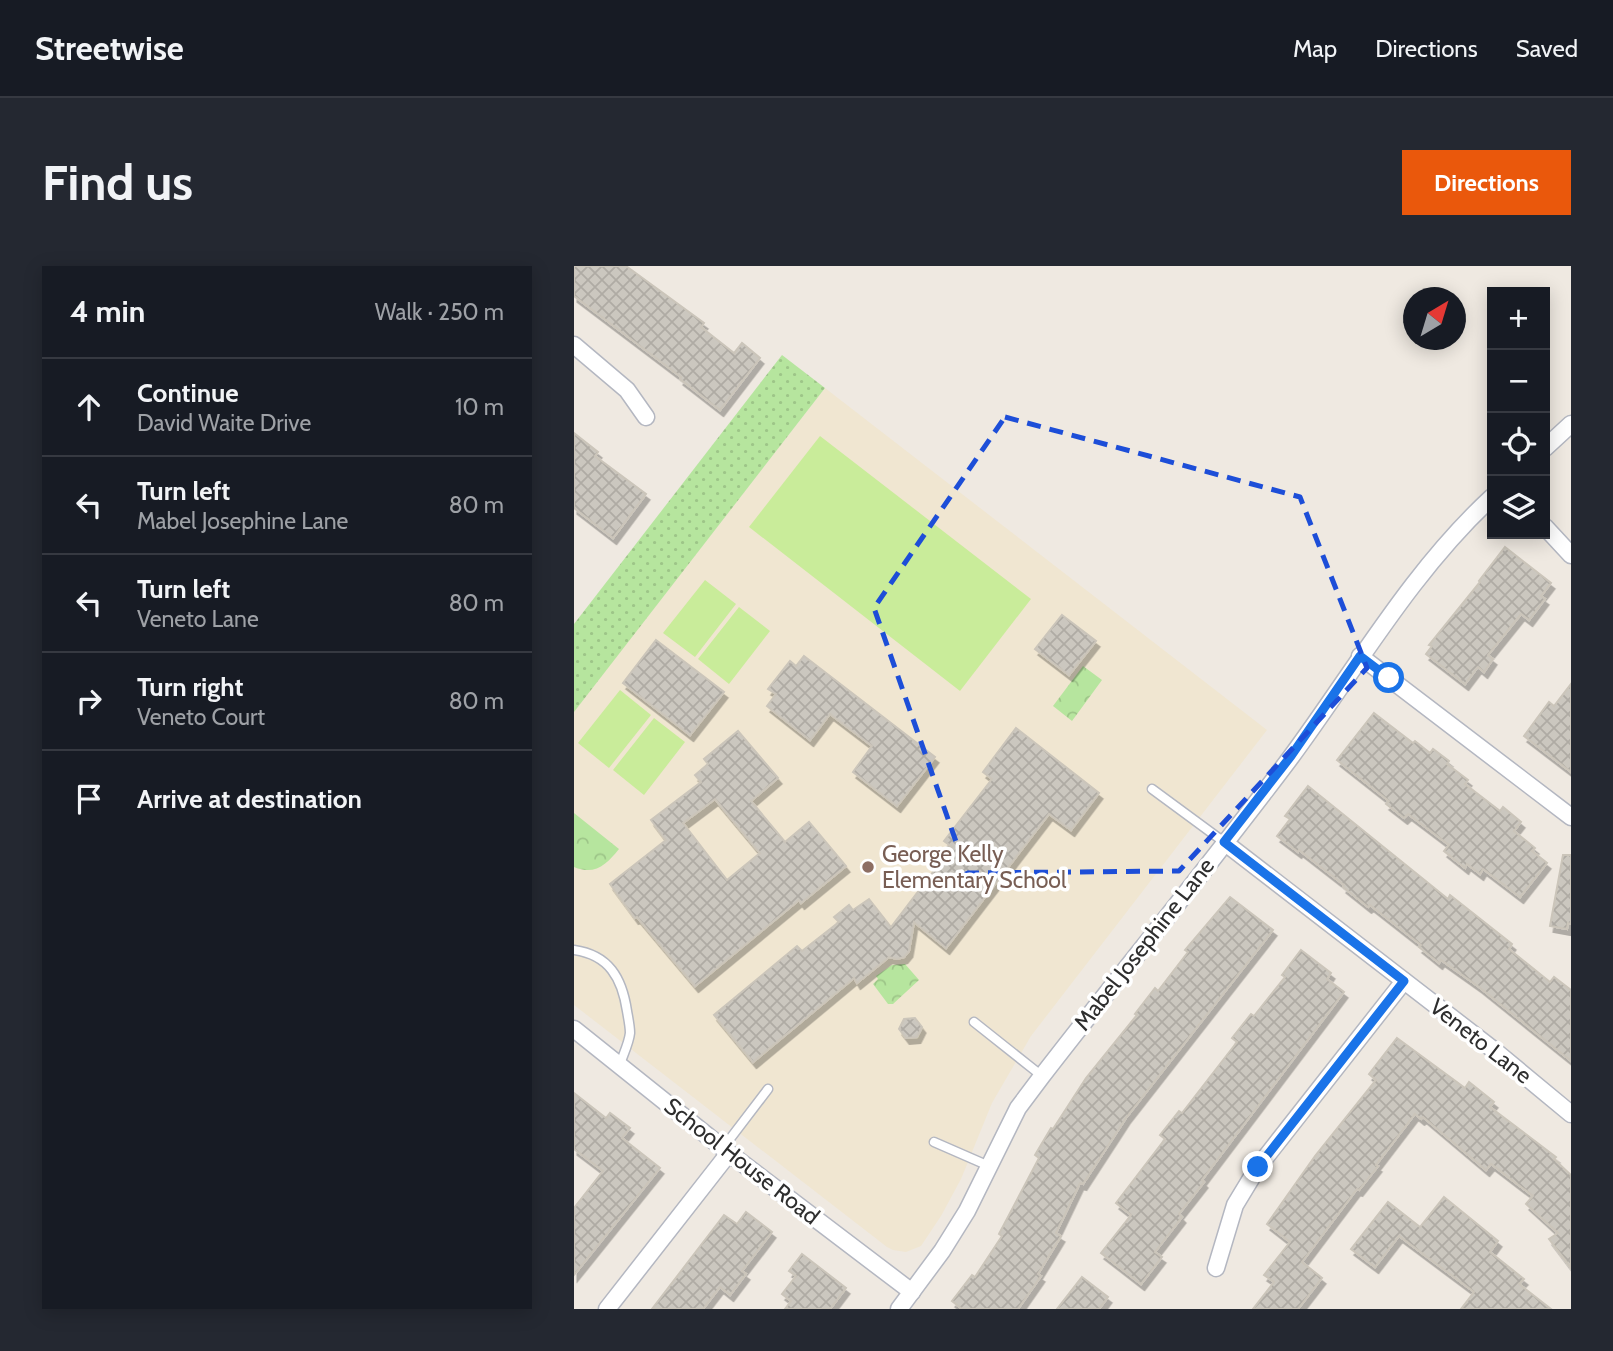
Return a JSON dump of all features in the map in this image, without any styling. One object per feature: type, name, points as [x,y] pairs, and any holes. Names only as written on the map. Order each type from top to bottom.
[{"type":"street","points":[[574,345],[627,390],[646,417]]},
{"type":"street","points":[[1550,443],[1571,424]]},
{"type":"street","name":"Mabel Josephine Lane","points":[[899,1309],[967,1210],[1018,1108],[1041,1076],[1291,756],[1360,656],[1419,578],[1464,524],[1487,502]]},
{"type":"street","points":[[1550,532],[1571,555]]},
{"type":"street","points":[[1360,656],[1571,817]]},
{"type":"street","name":"Veneto Lane","points":[[1224,842],[1495,1051],[1571,1114]]},
{"type":"street","points":[[1216,1268],[1235,1205],[1258,1167],[1404,981]]},
{"type":"street","name":"School House Road","points":[[574,1029],[726,1151],[912,1292]]},
{"type":"street","points":[[607,1309],[726,1151]]},
{"type":"lane","points":[[1152,789],[1224,842]]},
{"type":"lane","points":[[574,950],[604,961],[615,971],[624,991],[630,1033],[620,1065]]},
{"type":"lane","points":[[974,1022],[1041,1076]]},
{"type":"lane","points":[[726,1151],[768,1089]]},
{"type":"lane","points":[[934,1142],[990,1167]]},
{"type":"highlighted area","points":[[1005,417],[1300,497],[1367,668],[1179,871],[967,873],[874,608]]},
{"type":"shaded area","name":"George Kelly Elementary School","points":[[825,388],[1267,730],[1031,1036],[992,1103],[961,1179],[941,1216],[921,1246],[906,1252],[887,1247],[574,1005],[574,711]]},
{"type":"green space","points":[[782,355],[825,388],[574,712],[574,624]]},
{"type":"green space","points":[[820,436],[1031,599],[960,691],[749,527]]},
{"type":"green space","points":[[705,580],[736,604],[695,657],[663,633]]},
{"type":"green space","points":[[739,607],[770,631],[729,684],[698,659]]},
{"type":"green space","points":[[1083,666],[1102,680],[1072,721],[1053,706]]},
{"type":"green space","points":[[620,690],[651,715],[609,768],[578,743]]},
{"type":"green space","points":[[654,718],[685,742],[644,795],[613,770]]},
{"type":"green space","points":[[574,813],[619,849],[600,867],[588,870],[574,867]]},
{"type":"green space","points":[[905,964],[919,980],[893,1004],[888,1004],[873,984],[878,979],[876,976],[892,965]]},
{"type":"building","points":[[574,266],[626,266],[704,323],[701,327],[734,353],[742,343],[760,358],[720,410],[574,296]]},
{"type":"building","points":[[574,433],[598,452],[595,456],[646,494],[613,538],[574,508]]},
{"type":"building","points":[[1505,547],[1551,583],[1541,596],[1545,599],[1529,620],[1521,614],[1488,655],[1493,659],[1484,672],[1478,667],[1465,684],[1426,654],[1432,646],[1429,645]]},
{"type":"building","points":[[1062,615],[1096,641],[1069,675],[1035,649]]},
{"type":"building","points":[[656,640],[724,692],[690,735],[623,683]]},
{"type":"building","points":[[804,656],[935,757],[897,806],[853,772],[872,746],[830,714],[810,740],[767,706],[776,694],[768,689],[790,661],[796,666]]},
{"type":"building","points":[[1571,684],[1571,772],[1524,736],[1549,702],[1554,706]]},
{"type":"building","points":[[1374,713],[1413,743],[1415,741],[1430,753],[1433,749],[1468,780],[1465,784],[1500,811],[1503,807],[1521,822],[1514,831],[1535,848],[1532,851],[1547,863],[1520,897],[1483,869],[1480,874],[1467,864],[1465,868],[1444,851],[1449,845],[1408,814],[1404,818],[1386,804],[1389,801],[1337,760]]},
{"type":"building","points":[[1016,728],[1099,793],[1071,830],[1049,814],[946,948],[914,922],[909,951],[904,957],[889,957],[857,983],[854,978],[753,1062],[714,1015],[797,946],[802,951],[839,922],[834,917],[849,905],[853,910],[869,899],[891,927],[952,847],[944,841],[992,779],[983,772]]},
{"type":"building","points":[[738,731],[778,778],[751,801],[785,842],[809,822],[846,866],[801,903],[799,900],[695,986],[637,917],[635,918],[610,884],[666,840],[651,820],[701,782],[695,775],[708,764],[704,759]],"holes":[[[715,799],[760,853],[727,880],[683,823]]]},
{"type":"building","points":[[1308,786],[1448,899],[1450,895],[1512,944],[1509,949],[1550,982],[1554,977],[1571,990],[1571,1061],[1479,987],[1441,960],[1439,963],[1419,947],[1421,945],[1370,905],[1368,907],[1343,887],[1344,885],[1277,836],[1290,819],[1285,816]]},
{"type":"building","points":[[1563,855],[1571,855],[1571,924],[1568,923],[1567,929],[1550,926]]},
{"type":"building","points":[[1230,897],[1273,930],[1126,1118],[1083,1184],[1080,1183],[1056,1233],[1061,1236],[1038,1274],[1041,1276],[1018,1309],[962,1309],[952,1301],[972,1275],[975,1277],[1002,1236],[999,1234],[1039,1158],[1035,1155],[1051,1128],[1053,1129],[1086,1078],[1137,1015],[1135,1014],[1155,988],[1158,991],[1188,952],[1185,950]]},
{"type":"building","points":[[1301,950],[1331,973],[1327,979],[1344,992],[1202,1180],[1204,1182],[1179,1214],[1182,1217],[1155,1252],[1162,1257],[1141,1284],[1101,1253],[1131,1215],[1116,1203],[1165,1139],[1160,1135],[1179,1111],[1182,1113],[1237,1042],[1232,1038],[1251,1014],[1254,1016],[1285,977],[1282,975]]},
{"type":"building","points":[[915,1018],[922,1027],[917,1037],[906,1038],[899,1029],[904,1019]]},
{"type":"building","points":[[1397,1038],[1465,1088],[1469,1082],[1494,1102],[1490,1107],[1556,1157],[1554,1159],[1571,1175],[1571,1268],[1549,1239],[1558,1233],[1526,1204],[1533,1196],[1491,1164],[1486,1170],[1423,1117],[1421,1119],[1415,1114],[1376,1165],[1378,1166],[1359,1190],[1357,1189],[1302,1262],[1322,1278],[1298,1309],[1253,1309],[1274,1282],[1264,1275],[1290,1242],[1267,1224],[1315,1156],[1376,1080],[1369,1074]]},
{"type":"building","points":[[574,1093],[606,1118],[610,1113],[630,1128],[622,1138],[660,1168],[574,1275],[574,1208],[603,1171],[574,1149]]},
{"type":"building","points":[[1444,1197],[1498,1241],[1490,1252],[1524,1279],[1519,1284],[1551,1309],[1461,1309],[1474,1292],[1399,1236],[1375,1267],[1351,1249],[1388,1202],[1420,1227]]},
{"type":"building","points":[[746,1212],[772,1232],[742,1271],[746,1274],[730,1295],[720,1287],[703,1309],[652,1309],[724,1215],[737,1224]]},
{"type":"building","points":[[802,1254],[846,1288],[830,1309],[785,1309],[791,1301],[782,1294],[796,1276],[789,1271]]},
{"type":"building","points":[[1082,1277],[1108,1297],[1099,1309],[1057,1309]]},
{"type":"place","name":"George Kelly Elementary School","points":[[868,867]]},
{"type":"route","points":[[1258,1167],[1404,981],[1224,842],[1291,756],[1360,656],[1389,678]]}]
